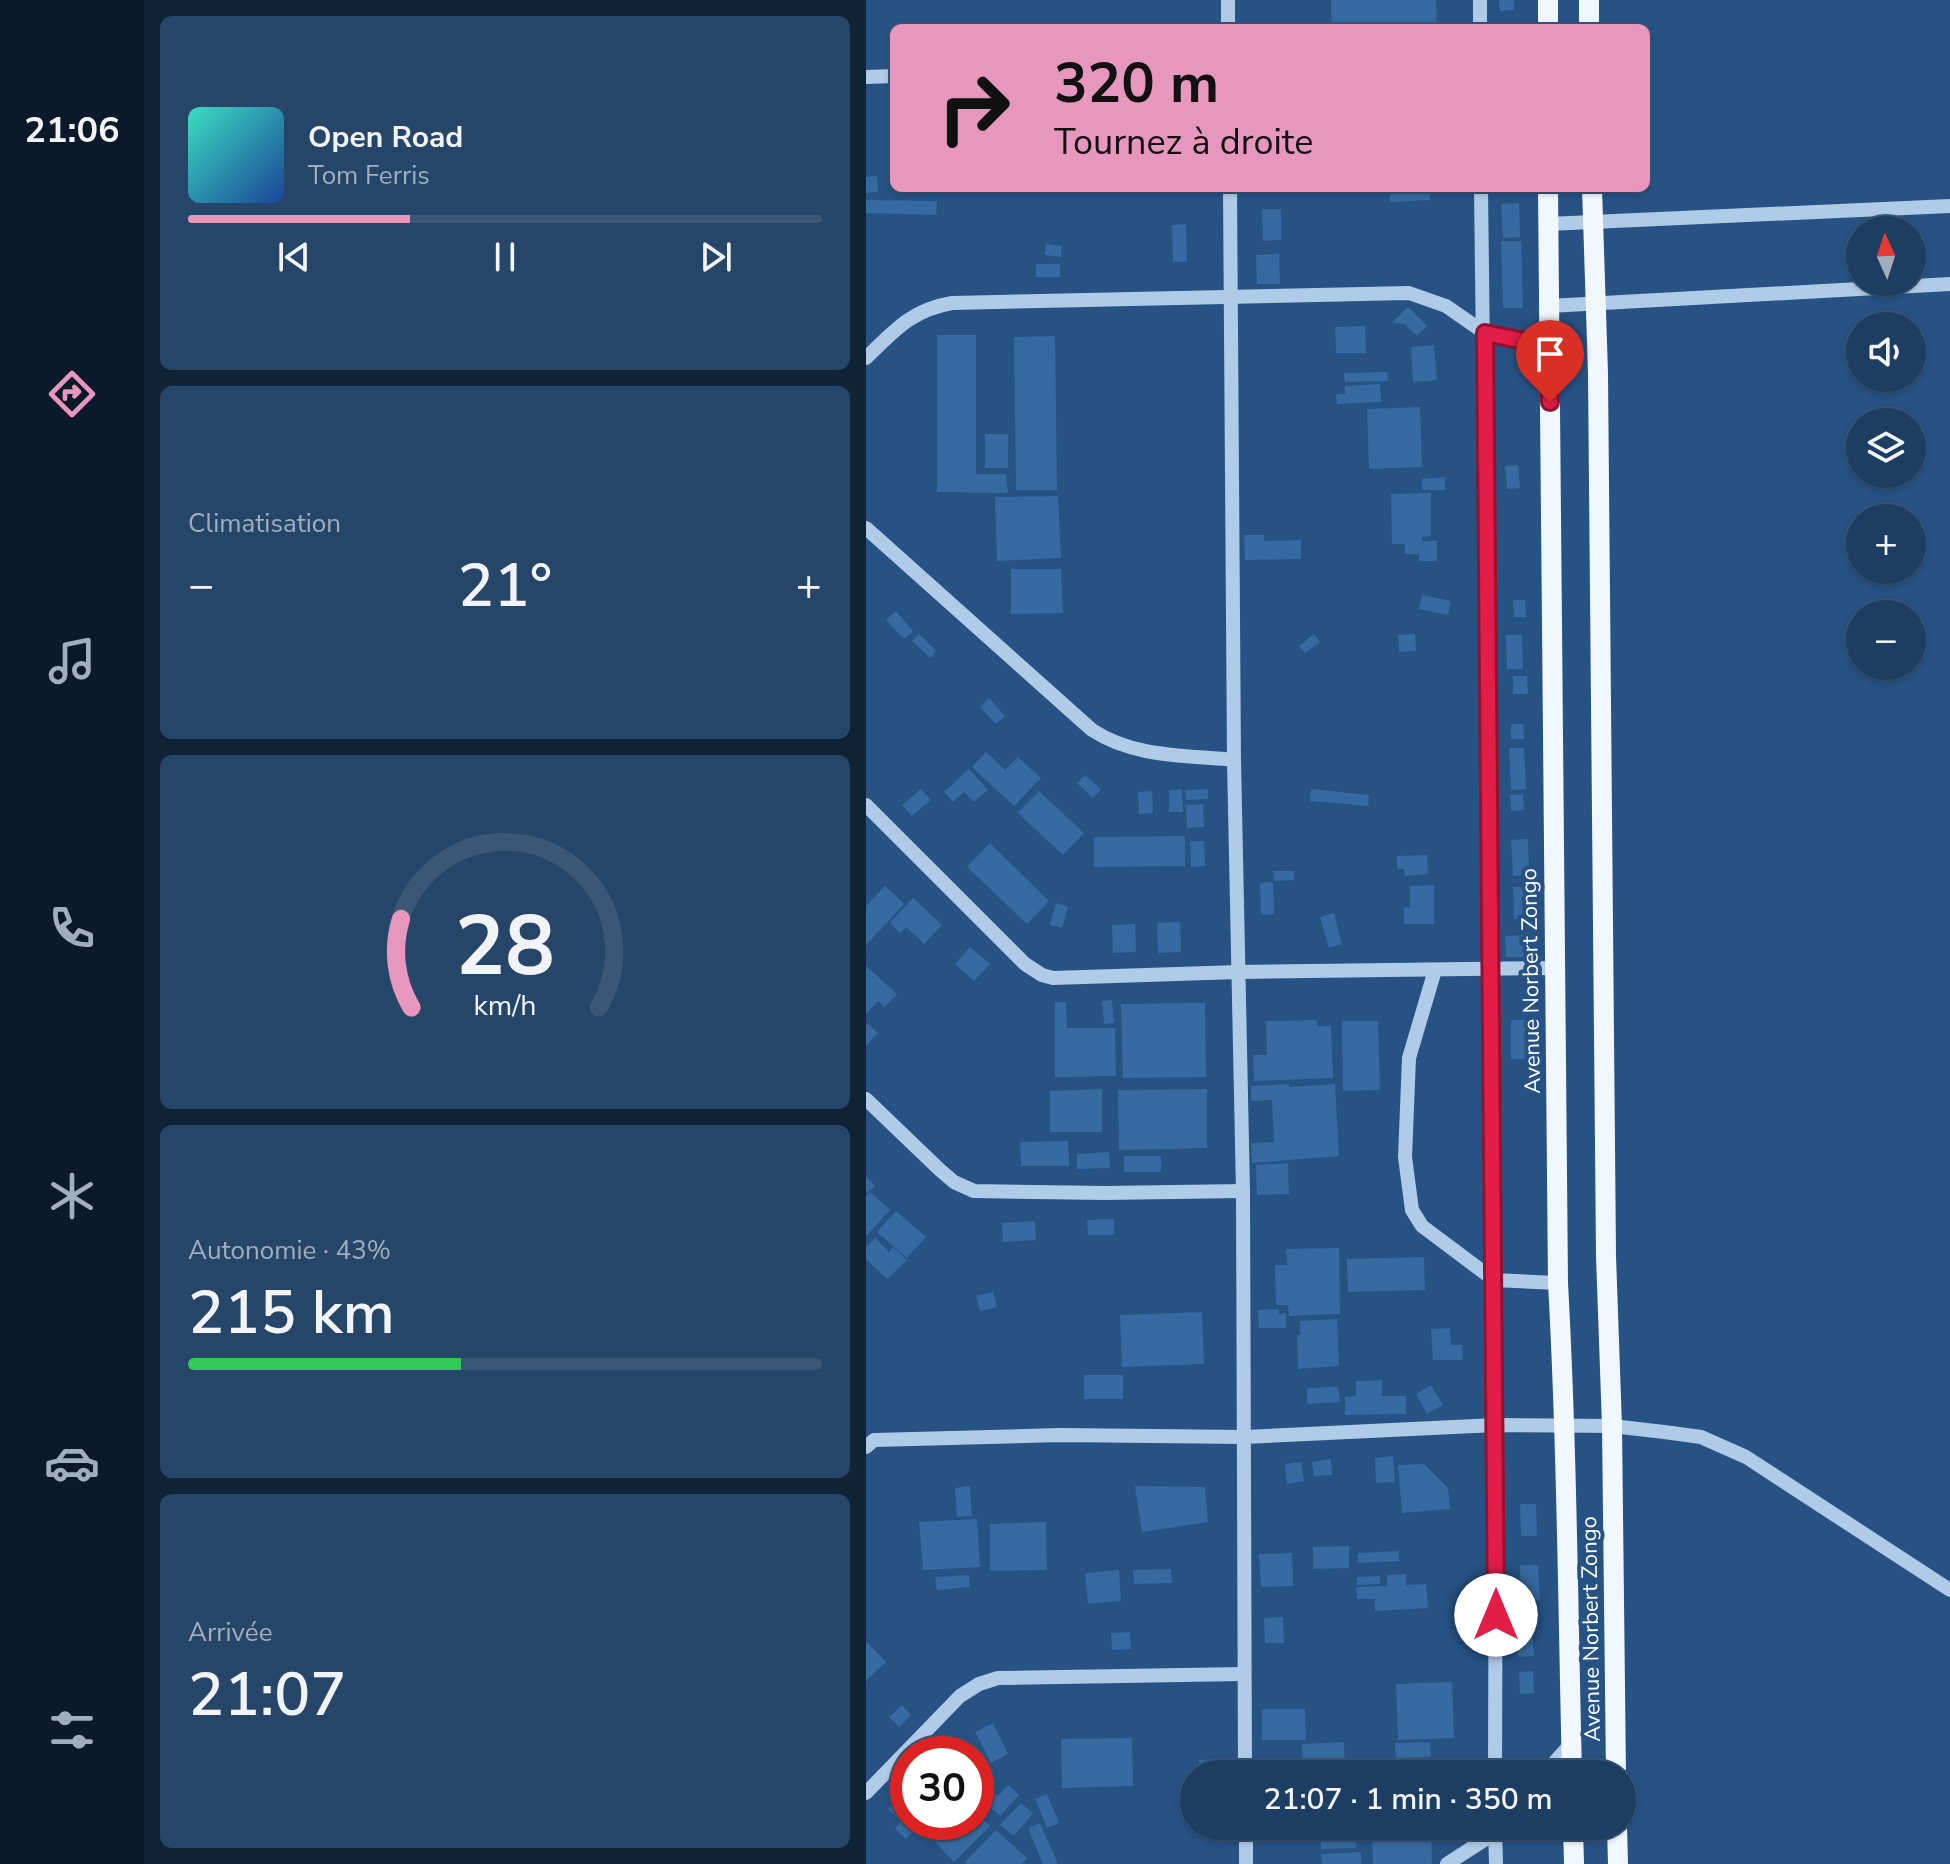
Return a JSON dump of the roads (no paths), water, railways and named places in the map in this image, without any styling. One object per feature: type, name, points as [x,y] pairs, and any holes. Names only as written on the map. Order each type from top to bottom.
[{"type":"main road","points":[[1548,0],[1548,24]]},
{"type":"main road","points":[[1589,0],[1589,24]]},
{"type":"main road","name":"Avenue Norbert Zongo","points":[[1548,192],[1558,1283],[1566,1426],[1565,1514],[1572,1760]]},
{"type":"main road","name":"Avenue Norbert Zongo","points":[[1592,192],[1616,1760]]},
{"type":"main road","points":[[1573,1840],[1574,1864]]},
{"type":"main road","points":[[1617,1840],[1618,1864]]},
{"type":"street","points":[[1228,0],[1228,24]]},
{"type":"street","points":[[1480,0],[1480,24]]},
{"type":"street","points":[[866,77],[890,76]]},
{"type":"street","points":[[1230,192],[1234,760],[1243,1191],[1245,1760]]},
{"type":"street","points":[[1481,192],[1496,1425],[1495,1760]]},
{"type":"street","points":[[1548,224],[1950,206]]},
{"type":"street","points":[[1549,306],[1950,284]]},
{"type":"street","points":[[866,358],[905,320],[934,306],[952,303],[1409,293],[1446,306],[1485,333],[1549,346]]},
{"type":"street","points":[[866,528],[1107,740],[1136,751],[1234,760]]},
{"type":"street","points":[[866,805],[1025,964],[1042,975],[1065,979],[1239,972],[1554,968]]},
{"type":"street","points":[[1435,970],[1409,1058],[1405,1157],[1412,1210],[1422,1226],[1494,1280],[1558,1283]]},
{"type":"street","points":[[866,1099],[954,1182],[974,1191],[1243,1191]]},
{"type":"street","points":[[869,1440],[1060,1435],[1244,1437],[1496,1425],[1612,1426],[1701,1437],[1746,1457],[1950,1590]]},
{"type":"street","points":[[866,1793],[960,1696],[979,1684],[998,1678],[1243,1674]]},
{"type":"street","points":[[1557,1760],[1571,1744]]},
{"type":"street","points":[[1246,1840],[1246,1864]]},
{"type":"street","points":[[1447,1864],[1480,1840]]},
{"type":"street","points":[[1496,1864],[1497,1840]]}]
